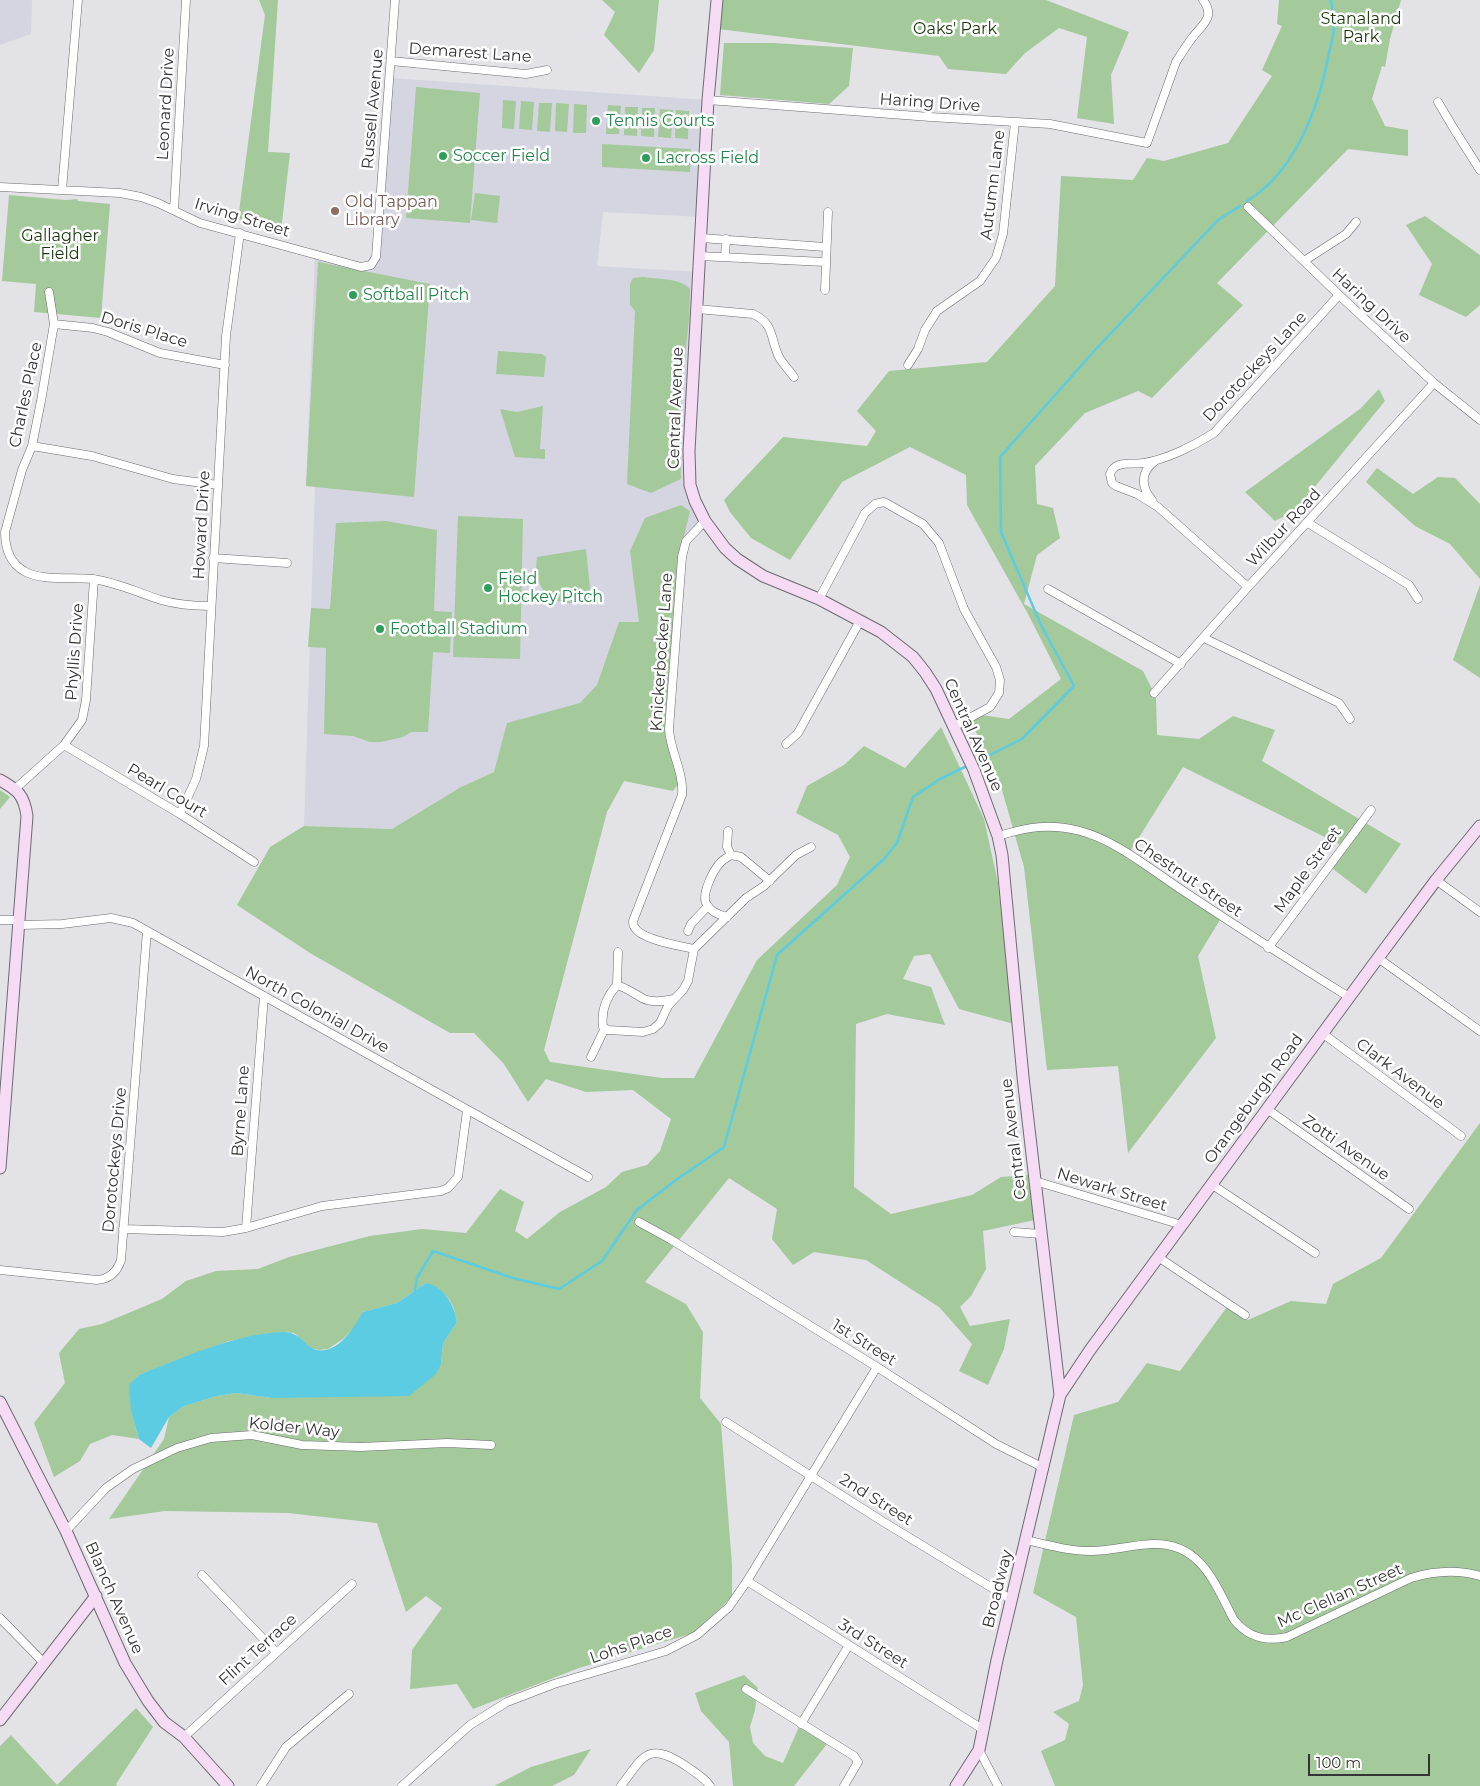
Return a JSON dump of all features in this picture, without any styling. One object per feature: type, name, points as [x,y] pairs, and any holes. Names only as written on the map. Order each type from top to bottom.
[{"type":"street","points":[[62,190],[78,0]]},
{"type":"street","name":"Leonard Drive","points":[[174,210],[186,0]]},
{"type":"street","name":"Russell Avenue","points":[[378,220],[395,0]]},
{"type":"street","name":"Central Avenue","points":[[717,0],[708,100],[699,256],[689,468],[690,485],[695,501],[705,521],[725,548],[751,569],[763,576],[820,599],[881,632],[913,657],[936,689],[971,764],[998,836],[1002,855],[1022,1068],[1060,1395]]},
{"type":"street","name":"Haring Drive","points":[[708,100],[1050,124],[1148,143],[1176,62],[1183,50],[1206,23],[1207,4]]},
{"type":"street","name":"Demarest Lane","points":[[391,61],[526,74],[547,70]]},
{"type":"street","points":[[1438,102],[1480,170]]},
{"type":"street","name":"Autumn Lane","points":[[908,365],[934,315],[945,304],[971,289],[980,281],[996,258],[1003,234],[1014,122]]},
{"type":"street","name":"Irving Street","points":[[0,187],[120,193],[141,197],[200,222],[361,267],[366,267],[374,262],[376,257],[378,220]]},
{"type":"street","name":"Haring Drive","points":[[1248,207],[1434,383],[1480,420]]},
{"type":"street","points":[[825,290],[825,247],[828,212]]},
{"type":"street","points":[[1304,261],[1346,234],[1356,222]]},
{"type":"street","name":"Howard Drive","points":[[180,814],[196,780],[204,746],[229,304],[240,234]]},
{"type":"street","points":[[701,238],[825,247]]},
{"type":"street","points":[[725,257],[726,240]]},
{"type":"street","points":[[772,260],[773,243]]},
{"type":"street","points":[[699,256],[825,262]]},
{"type":"street","name":"Charles Place","points":[[49,292],[54,324],[32,446],[22,470],[5,532],[5,540],[10,558],[24,571],[40,577],[94,579],[121,585],[176,604],[211,606]]},
{"type":"street","name":"Dorotockeys Lane","points":[[1158,507],[1137,494],[1112,483],[1111,470],[1120,464],[1141,464],[1157,460],[1203,440],[1214,433],[1339,295]]},
{"type":"street","points":[[697,309],[753,314],[761,318],[768,324],[779,356],[794,377]]},
{"type":"street","name":"Doris Place","points":[[54,324],[93,328],[160,353],[225,365]]},
{"type":"street","name":"Wilbur Road","points":[[1154,693],[1434,383]]},
{"type":"street","points":[[32,446],[92,456],[173,479],[218,485]]},
{"type":"street","name":"Dorotockeys Lane","points":[[1157,460],[1145,472],[1144,485],[1146,492],[1158,507],[1248,587]]},
{"type":"street","points":[[820,599],[865,513],[875,504],[884,502],[922,524],[939,543],[964,608],[996,667],[1000,680],[999,693],[990,707],[953,727]]},
{"type":"street","name":"Knickerbocker Lane","points":[[694,949],[642,935],[635,929],[633,921],[682,795],[682,785],[669,729],[682,557],[686,541],[705,521]]},
{"type":"street","points":[[1308,523],[1409,586],[1418,599]]},
{"type":"street","points":[[214,558],[287,563]]},
{"type":"street","name":"Phyllis Drive","points":[[15,789],[64,745],[82,720],[86,700],[94,579]]},
{"type":"street","points":[[1048,589],[1181,664]]},
{"type":"street","points":[[786,744],[798,733],[860,621]]},
{"type":"street","points":[[1204,638],[1339,703],[1350,719]]},
{"type":"street","name":"Pearl Court","points":[[64,745],[180,814],[254,862]]},
{"type":"street","points":[[0,780],[15,789],[23,797],[27,816],[20,922],[2,1102],[0,1168]]},
{"type":"street","name":"Maple Street","points":[[1268,948],[1371,810]]},
{"type":"street","name":"Chestnut Street","points":[[998,836],[1024,829],[1051,826],[1091,834],[1122,850],[1268,948],[1349,998]]},
{"type":"street","name":"Orangeburgh Road","points":[[1060,1395],[1090,1350],[1378,958],[1436,880],[1480,826]]},
{"type":"street","points":[[728,831],[728,847],[731,855]]},
{"type":"street","points":[[618,952],[617,985],[610,993],[601,1016],[603,1027],[608,1030],[643,1032],[653,1029],[660,1023],[668,1006],[683,990],[688,981],[694,949],[746,898],[770,881],[796,855],[810,847]]},
{"type":"street","points":[[727,918],[719,915],[705,904],[704,896],[722,861],[731,855],[741,857],[770,881]]},
{"type":"street","points":[[1436,880],[1480,912]]},
{"type":"street","points":[[688,931],[691,924],[708,906]]},
{"type":"street","name":"North Colonial Drive","points":[[0,920],[62,924],[112,918],[133,923],[588,1177]]},
{"type":"street","name":"Dorotockeys Drive","points":[[0,1270],[103,1280],[110,1277],[119,1267],[147,931]]},
{"type":"street","points":[[1378,958],[1480,1031]]},
{"type":"street","points":[[617,985],[627,988],[644,999],[666,1001],[674,999]]},
{"type":"street","name":"Byrne Lane","points":[[246,1228],[264,996]]},
{"type":"street","points":[[591,1058],[605,1028]]},
{"type":"street","name":"Clark Avenue","points":[[1322,1034],[1461,1136]]},
{"type":"street","name":"Zotti Avenue","points":[[1267,1109],[1409,1209]]},
{"type":"street","points":[[123,1229],[223,1232],[246,1228],[322,1206],[441,1191],[448,1188],[458,1177],[467,1111]]},
{"type":"street","name":"Newark Street","points":[[1035,1181],[1182,1225]]},
{"type":"street","points":[[1212,1184],[1315,1253]]},
{"type":"street","name":"1st Street","points":[[638,1222],[670,1239],[877,1367],[996,1444],[1044,1468]]},
{"type":"street","points":[[1014,1232],[1041,1234]]},
{"type":"street","points":[[1158,1257],[1245,1315]]},
{"type":"street","name":"Lohs Place","points":[[402,1786],[470,1725],[507,1702],[554,1684],[666,1651],[697,1635],[729,1606],[747,1582],[877,1367]]},
{"type":"street","name":"Broadway","points":[[956,1786],[979,1750],[997,1660],[1060,1395]]},
{"type":"street","name":"Blanch Avenue","points":[[0,1402],[66,1531],[124,1663],[134,1680],[164,1722],[184,1737],[228,1786]]},
{"type":"street","name":"2nd Street","points":[[726,1422],[882,1521],[1012,1600]]},
{"type":"street","name":"Kolder Way","points":[[66,1531],[106,1488],[133,1469],[177,1448],[211,1438],[252,1435],[302,1445],[361,1447],[447,1443],[491,1445]]},
{"type":"street","name":"Mc Clellan Street","points":[[1026,1540],[1074,1550],[1090,1551],[1152,1544],[1175,1547],[1194,1557],[1208,1571],[1239,1626],[1247,1632],[1265,1639],[1275,1640],[1287,1637],[1411,1578],[1424,1574],[1454,1571],[1480,1576]]},
{"type":"street","points":[[202,1575],[276,1652]]},
{"type":"street","name":"3rd Street","points":[[747,1582],[984,1730]]},
{"type":"street","name":"Flint Terrace","points":[[184,1737],[352,1584]]},
{"type":"street","points":[[0,1720],[96,1596]]},
{"type":"street","points":[[0,1618],[44,1664]]},
{"type":"street","points":[[801,1724],[849,1645]]},
{"type":"street","points":[[746,1689],[854,1756],[858,1762],[844,1786]]},
{"type":"street","points":[[262,1786],[286,1747],[349,1694]]},
{"type":"street","points":[[979,1750],[998,1786]]},
{"type":"street","points":[[621,1786],[640,1760],[652,1753],[666,1754],[704,1779],[710,1786]]},
{"type":"shaded area","points":[[0,0],[32,0],[31,34],[0,45]]},
{"type":"shaded area","points":[[390,78],[708,100],[702,217],[603,212],[597,266],[698,272],[689,468],[705,521],[686,541],[669,729],[494,772],[461,787],[392,829],[304,826],[315,487],[306,486],[315,254],[361,267],[374,262]]},
{"type":"green space","points":[[259,0],[278,0],[268,152],[290,153],[281,231],[238,219],[265,15]]},
{"type":"green space","points":[[602,0],[659,0],[654,50],[639,73],[604,35],[615,12]]},
{"type":"green space","name":"Oaks' Park","points":[[721,0],[1046,0],[1129,32],[1111,75],[1114,124],[1077,118],[1087,37],[1059,28],[1025,53],[1006,74],[948,69],[939,56],[718,29]]},
{"type":"green space","name":"Stanaland Park","points":[[1279,0],[1401,0],[1390,39],[1385,67],[1382,66],[1372,99],[1385,126],[1408,130],[1408,156],[1348,149],[1217,283],[1243,305],[1152,398],[1138,391],[1085,413],[1035,466],[1037,504],[1053,508],[1060,538],[1037,555],[1024,604],[1143,671],[1156,697],[1157,735],[1199,739],[1233,716],[1275,730],[1262,761],[1401,844],[1366,894],[1329,866],[1343,846],[1183,767],[1126,858],[1223,915],[1198,956],[1216,1038],[1128,1153],[1118,1066],[1047,1070],[1024,867],[1000,783],[967,713],[1009,719],[1061,679],[1028,614],[967,505],[966,475],[910,447],[842,482],[790,560],[751,538],[730,512],[724,500],[783,437],[867,446],[876,431],[857,411],[889,371],[987,362],[1055,286],[1061,176],[1133,180],[1147,158],[1164,161],[1228,143],[1272,76],[1262,70],[1282,26],[1277,24]]},
{"type":"green space","points":[[724,43],[773,43],[853,48],[849,86],[829,104],[720,95]]},
{"type":"green space","name":"Soccer Field","points":[[416,87],[480,93],[470,223],[406,218]]},
{"type":"green space","points":[[503,100],[516,101],[514,129],[502,128]]},
{"type":"green space","points":[[521,101],[534,102],[532,130],[519,129]]},
{"type":"green space","points":[[539,103],[552,103],[550,132],[537,131]]},
{"type":"green space","points":[[556,103],[569,104],[567,132],[555,131]]},
{"type":"green space","points":[[574,104],[587,105],[586,133],[573,133]]},
{"type":"green space","points":[[608,105],[621,106],[619,134],[606,134]]},
{"type":"green space","points":[[625,107],[638,107],[637,136],[624,135]]},
{"type":"green space","points":[[642,108],[655,108],[654,137],[641,136]]},
{"type":"green space","points":[[660,109],[673,110],[671,138],[658,137]]},
{"type":"green space","points":[[676,110],[689,111],[688,139],[675,138]]},
{"type":"green space","name":"Lacross Field","points":[[602,144],[691,149],[690,172],[602,167]]},
{"type":"green space","points":[[475,193],[500,196],[497,223],[471,220]]},
{"type":"green space","name":"Gallagher Field","points":[[9,195],[66,200],[77,199],[78,201],[110,204],[101,318],[34,312],[36,284],[2,281]]},
{"type":"green space","points":[[1425,216],[1480,255],[1480,305],[1466,317],[1419,295],[1432,264],[1406,225]]},
{"type":"green space","points":[[318,262],[430,284],[414,497],[306,486]]},
{"type":"green space","points":[[643,277],[675,281],[686,285],[690,289],[689,319],[680,405],[681,479],[651,493],[627,484],[635,311],[630,305],[630,284],[633,278]]},
{"type":"green space","points":[[498,351],[542,354],[546,357],[544,377],[496,374]]},
{"type":"green space","points":[[1379,389],[1385,401],[1295,511],[1275,521],[1245,492],[1360,409]]},
{"type":"green space","points":[[543,406],[540,449],[545,449],[545,459],[515,457],[500,409],[517,412]]},
{"type":"green space","points":[[1377,468],[1413,494],[1438,477],[1455,478],[1480,504],[1480,579],[1450,544],[1415,526],[1366,482]]},
{"type":"green space","points":[[681,505],[690,511],[684,536],[665,725],[679,783],[673,791],[624,781],[607,812],[544,1050],[550,1062],[662,1078],[694,1078],[757,960],[837,885],[850,857],[838,835],[796,813],[807,786],[844,765],[864,746],[905,768],[941,727],[984,819],[998,883],[1014,1024],[959,1009],[930,954],[914,956],[903,979],[931,987],[945,1025],[887,1014],[856,1024],[854,1187],[891,1214],[972,1195],[1001,1177],[1028,1175],[1035,1220],[983,1231],[986,1269],[971,1296],[960,1307],[970,1326],[1010,1319],[1004,1349],[988,1385],[959,1371],[972,1344],[939,1307],[866,1260],[814,1252],[793,1265],[772,1239],[777,1209],[729,1178],[645,1282],[686,1304],[703,1332],[700,1398],[721,1424],[732,1565],[732,1597],[693,1633],[579,1668],[473,1709],[457,1684],[410,1689],[412,1650],[442,1608],[426,1596],[406,1612],[377,1523],[288,1513],[165,1511],[109,1519],[164,1439],[169,1417],[184,1406],[217,1396],[236,1393],[272,1398],[441,1364],[443,1343],[457,1322],[451,1302],[444,1293],[426,1283],[397,1303],[363,1312],[354,1328],[343,1339],[328,1349],[319,1350],[311,1348],[294,1333],[282,1332],[229,1341],[139,1375],[131,1411],[139,1439],[112,1435],[90,1444],[80,1461],[54,1477],[34,1423],[65,1383],[59,1353],[79,1329],[102,1324],[162,1299],[186,1281],[216,1271],[258,1269],[289,1257],[370,1236],[422,1229],[466,1233],[500,1189],[524,1202],[515,1231],[527,1239],[560,1212],[606,1187],[622,1172],[647,1165],[660,1151],[671,1119],[633,1090],[586,1092],[546,1079],[528,1102],[504,1064],[474,1033],[450,1033],[310,953],[237,905],[270,847],[304,826],[392,829],[461,787],[494,772],[507,723],[580,703],[597,685],[619,622],[639,622],[630,551],[645,518]]},
{"type":"green space","name":"Field Hockey Pitch","points":[[458,516],[523,519],[520,659],[453,657]]},
{"type":"green space","name":"Football Stadium","points":[[386,521],[437,530],[434,611],[452,612],[450,653],[433,652],[428,732],[411,732],[403,737],[381,742],[370,742],[353,736],[324,734],[326,648],[308,647],[311,608],[330,609],[336,523]]},
{"type":"green space","points":[[586,549],[591,598],[572,603],[563,602],[548,595],[539,583],[536,566],[537,557]]},
{"type":"green space","points":[[1480,585],[1480,678],[1453,660]]},
{"type":"green space","points":[[0,790],[10,797],[0,809]]},
{"type":"green space","points":[[1480,1123],[1480,1786],[1055,1786],[1041,1751],[1065,1740],[1069,1724],[1053,1712],[1079,1701],[1083,1685],[1076,1617],[1033,1593],[1074,1415],[1118,1402],[1147,1363],[1180,1371],[1227,1307],[1248,1320],[1291,1301],[1326,1304],[1333,1284],[1381,1258]]},
{"type":"green space","points":[[744,1675],[758,1688],[750,1727],[753,1743],[765,1756],[783,1763],[799,1727],[827,1744],[794,1786],[733,1786],[729,1742],[701,1711],[695,1693]]},
{"type":"green space","points":[[136,1708],[153,1727],[116,1784],[117,1786],[0,1786],[0,1746],[11,1735],[57,1785]]},
{"type":"green space","points":[[591,1749],[574,1775],[552,1786],[494,1786],[531,1767]]},
{"type":"water","points":[[426,1283],[438,1288],[447,1297],[457,1322],[443,1343],[441,1364],[436,1374],[409,1396],[272,1398],[236,1393],[217,1396],[184,1406],[169,1417],[151,1448],[139,1439],[131,1411],[129,1385],[139,1375],[227,1342],[264,1334],[290,1333],[296,1335],[314,1349],[326,1350],[343,1340],[352,1330],[363,1312],[397,1303]]},
{"type":"waterway","points":[[1247,201],[1279,173],[1292,155],[1312,116],[1325,74],[1333,37],[1334,24],[1331,0]]},
{"type":"waterway","points":[[974,763],[1022,739],[1074,686],[1041,625],[1001,532],[1000,457],[1096,349],[1218,220],[1240,206]]},
{"type":"waterway","points":[[415,1290],[417,1278],[433,1251],[513,1278],[559,1289],[602,1261],[637,1210],[724,1147],[777,955],[884,859],[897,843],[913,797],[940,779],[969,765]]},
{"type":"place","name":"Tennis Courts","points":[[596,121]]},
{"type":"place","name":"Soccer Field","points":[[443,156]]},
{"type":"place","name":"Lacross Field","points":[[646,158]]},
{"type":"place","name":"Old Tappan Library","points":[[335,211]]},
{"type":"place","name":"Softball Pitch","points":[[353,295]]},
{"type":"place","name":"Field Hockey Pitch","points":[[488,588]]},
{"type":"place","name":"Football Stadium","points":[[380,629]]}]
